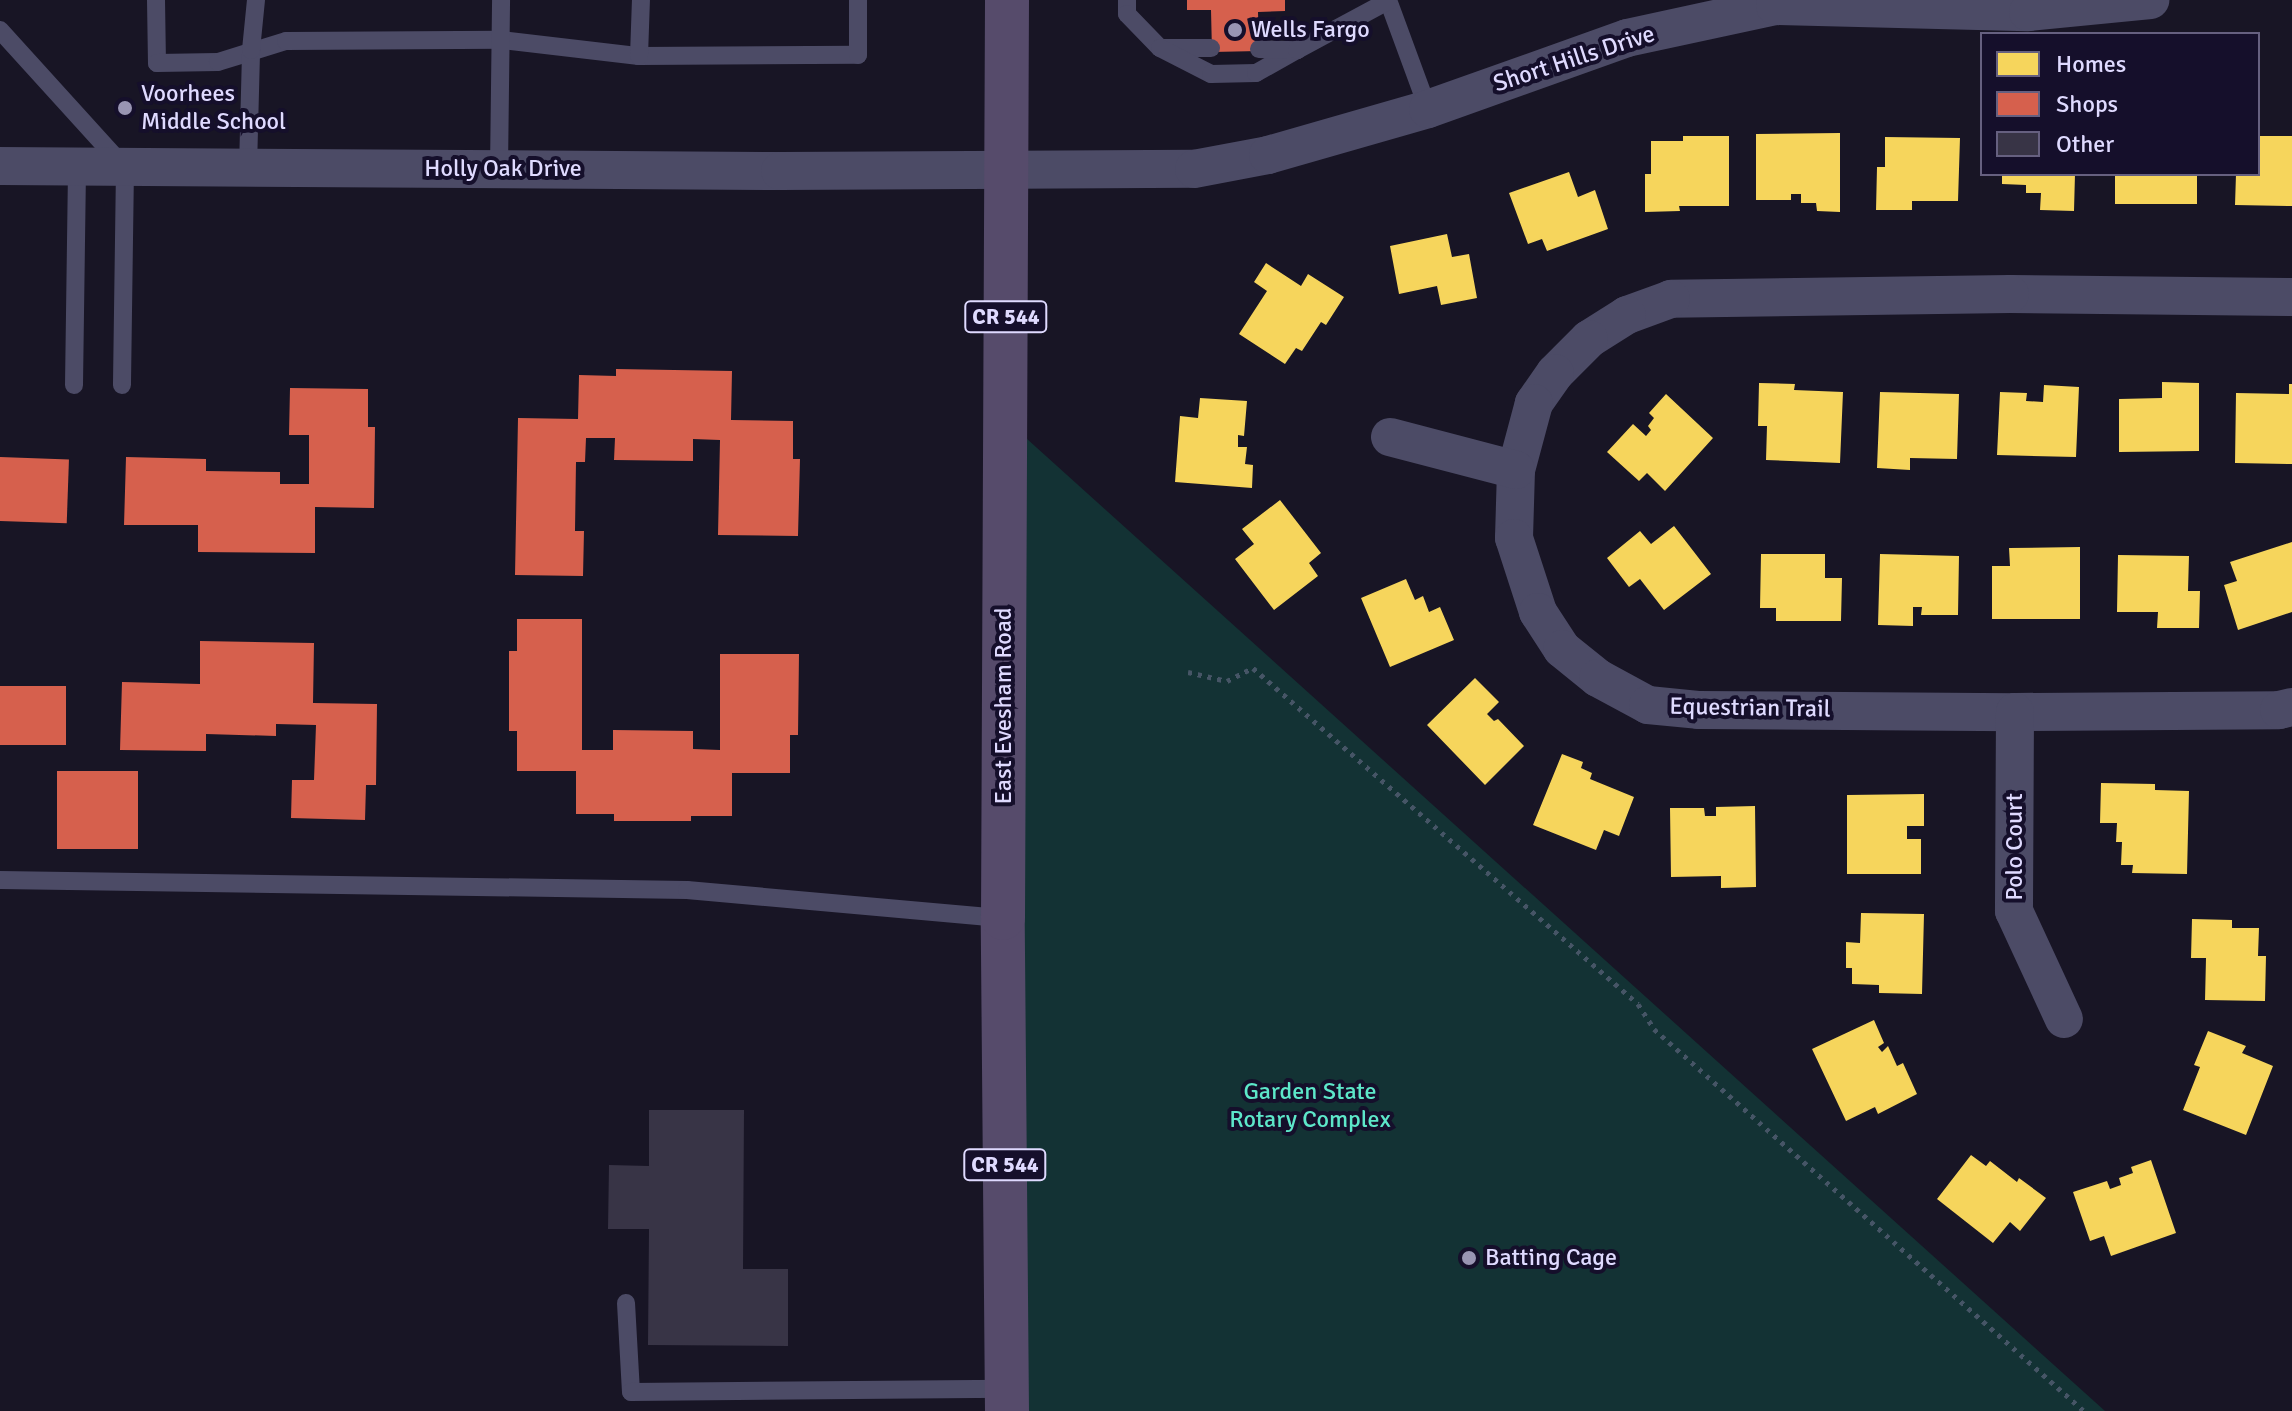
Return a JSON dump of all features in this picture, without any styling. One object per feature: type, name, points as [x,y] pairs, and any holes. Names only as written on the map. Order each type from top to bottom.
[{"type":"main road","name":"East Evesham Road","points":[[1007,0],[1003,918],[1007,1400]]},
{"type":"street","name":"Short Hills Drive","points":[[1006,171],[1194,169],[1268,155],[1428,109],[1627,38],[1775,6],[1805,3],[2028,12],[2136,4],[2150,0]]},
{"type":"street","name":"Holly Oak Drive","points":[[0,166],[1006,171]]},
{"type":"street","name":"Equestrian Trail","points":[[2292,297],[1995,294],[1671,299],[1627,315],[1602,331],[1555,373],[1534,403],[1516,470],[1514,538],[1538,612],[1562,649],[1598,678],[1648,705],[1698,710],[2015,712],[2279,710],[2292,707]]},
{"type":"street","points":[[1390,437],[1516,470]]},
{"type":"street","name":"Polo Court","points":[[2015,712],[2014,911],[2064,1019]]},
{"type":"lane","points":[[156,0],[157,63],[218,62],[286,41],[502,40],[639,56],[858,55],[858,0]]},
{"type":"lane","points":[[248,168],[251,50],[256,0]]},
{"type":"lane","points":[[499,169],[501,0]]},
{"type":"lane","points":[[639,56],[641,0]]},
{"type":"lane","points":[[1127,0],[1127,14],[1160,48],[1211,74],[1256,73],[1388,0],[1428,109]]},
{"type":"lane","points":[[0,30],[125,168],[122,385]]},
{"type":"lane","points":[[1160,48],[1211,48]]},
{"type":"lane","points":[[1259,49],[1297,50]]},
{"type":"lane","points":[[74,385],[77,168]]},
{"type":"lane","points":[[0,880],[687,890],[1003,918]]},
{"type":"lane","points":[[626,1303],[631,1392],[1007,1400]]},
{"type":"path","points":[[1188,672],[1227,681],[1253,668],[1638,1004],[1654,1029],[2084,1411]]},
{"type":"green space","name":"Garden State Rotary Complex","points":[[1006,420],[2105,1411],[1006,1411]]},
{"type":"building: Homes","points":[[1840,133],[1840,212],[1817,211],[1816,203],[1801,203],[1801,194],[1791,194],[1791,200],[1756,200],[1756,134]]},
{"type":"building: Homes","points":[[1683,136],[1729,136],[1729,206],[1679,206],[1680,211],[1645,212],[1645,174],[1651,174],[1651,141],[1683,141]]},
{"type":"building: Homes","points":[[2260,136],[2292,136],[2292,206],[2235,205],[2236,176],[2260,176]]},
{"type":"building: Homes","points":[[1885,137],[1960,138],[1958,201],[1912,201],[1912,210],[1876,210],[1877,167],[1885,167]]},
{"type":"building: Homes","points":[[1569,172],[1578,197],[1595,190],[1608,229],[1547,251],[1542,239],[1528,244],[1509,193]]},
{"type":"building: Homes","points":[[2002,176],[2075,176],[2074,211],[2040,210],[2041,193],[2026,193],[2026,185],[2002,184]]},
{"type":"building: Homes","points":[[2115,176],[2197,176],[2197,204],[2115,204]]},
{"type":"building: Homes","points":[[1447,234],[1452,257],[1469,254],[1477,298],[1441,305],[1437,286],[1399,294],[1390,246]]},
{"type":"building: Homes","points":[[1266,263],[1301,286],[1308,274],[1344,297],[1326,325],[1321,322],[1302,351],[1296,348],[1285,364],[1239,334],[1267,291],[1254,282]]},
{"type":"building: Homes","points":[[2162,382],[2199,383],[2199,451],[2119,452],[2119,399],[2162,398]]},
{"type":"building: Homes","points":[[1759,383],[1795,384],[1794,390],[1843,392],[1840,463],[1766,460],[1767,426],[1758,426]]},
{"type":"building: Homes","points":[[2289,384],[2292,384],[2292,464],[2235,463],[2236,393],[2289,394]]},
{"type":"building: Homes","points":[[2044,385],[2079,387],[2076,457],[1997,455],[2000,392],[2027,393],[2026,401],[2043,402]]},
{"type":"building: Homes","points":[[1880,392],[1959,394],[1957,459],[1910,458],[1910,470],[1877,468]]},
{"type":"building: Homes","points":[[1666,394],[1713,438],[1665,491],[1647,473],[1639,481],[1607,452],[1633,424],[1646,436],[1654,418],[1649,413]]},
{"type":"building: Homes","points":[[1200,398],[1247,401],[1244,436],[1238,435],[1238,447],[1247,447],[1245,464],[1253,465],[1252,488],[1175,482],[1180,416],[1198,418]]},
{"type":"building: Homes","points":[[1280,500],[1321,553],[1309,563],[1318,576],[1274,610],[1235,559],[1254,544],[1242,529]]},
{"type":"building: Homes","points":[[1674,526],[1711,574],[1664,610],[1640,579],[1629,587],[1607,558],[1640,531],[1651,544]]},
{"type":"building: Homes","points":[[2292,542],[2292,612],[2238,630],[2224,585],[2237,581],[2230,562]]},
{"type":"building: Homes","points":[[2080,547],[2080,619],[1992,619],[1992,566],[2010,566],[2009,548]]},
{"type":"building: Homes","points":[[1761,554],[1825,554],[1825,578],[1842,578],[1841,621],[1776,621],[1776,608],[1760,608]]},
{"type":"building: Homes","points":[[1880,554],[1959,556],[1958,615],[1921,615],[1922,607],[1913,607],[1913,626],[1878,625]]},
{"type":"building: Homes","points":[[2118,555],[2189,556],[2188,591],[2200,591],[2199,628],[2157,628],[2158,612],[2117,612]]},
{"type":"building: Homes","points":[[1406,579],[1415,600],[1423,596],[1429,612],[1440,607],[1454,640],[1390,667],[1361,598]]},
{"type":"building: Homes","points":[[1475,678],[1499,702],[1487,714],[1494,721],[1498,719],[1524,746],[1485,785],[1427,725]]},
{"type":"building: Homes","points":[[1562,754],[1583,762],[1581,768],[1592,773],[1590,779],[1634,797],[1619,836],[1604,830],[1596,850],[1533,825]]},
{"type":"building: Homes","points":[[2101,783],[2155,784],[2155,790],[2189,791],[2187,874],[2132,873],[2133,865],[2121,865],[2122,842],[2116,842],[2117,823],[2100,823]]},
{"type":"building: Homes","points":[[1924,794],[1924,826],[1907,826],[1907,839],[1921,839],[1921,874],[1847,874],[1847,795]]},
{"type":"building: Homes","points":[[1755,806],[1756,887],[1721,888],[1721,876],[1671,877],[1670,808],[1704,808],[1705,816],[1716,816],[1716,807]]},
{"type":"building: Homes","points":[[1861,913],[1924,914],[1922,994],[1879,993],[1879,985],[1852,984],[1852,968],[1846,968],[1846,942],[1860,943]]},
{"type":"building: Homes","points":[[2192,919],[2232,920],[2232,928],[2259,928],[2258,956],[2266,956],[2265,1001],[2205,1000],[2206,958],[2191,958]]},
{"type":"building: Homes","points":[[1874,1020],[1884,1043],[1878,1047],[1882,1052],[1888,1046],[1897,1066],[1903,1063],[1917,1094],[1878,1114],[1875,1107],[1846,1121],[1812,1049]]},
{"type":"building: Homes","points":[[2208,1031],[2246,1046],[2242,1053],[2273,1066],[2246,1135],[2183,1110],[2200,1067],[2194,1065]]},
{"type":"building: Homes","points":[[1971,1155],[1986,1166],[1990,1161],[2017,1182],[2019,1178],[2046,1198],[2020,1231],[2010,1222],[1993,1243],[1937,1199]]},
{"type":"building: Homes","points":[[2151,1160],[2176,1233],[2111,1256],[2104,1236],[2090,1241],[2073,1192],[2107,1181],[2110,1189],[2121,1185],[2119,1178],[2133,1173],[2131,1167]]},
{"type":"building: Shops","name":"Wells Fargo","points":[[1187,0],[1285,0],[1285,11],[1258,12],[1259,51],[1212,52],[1211,10],[1187,10]]},
{"type":"building: Shops","points":[[616,369],[732,371],[731,420],[793,421],[793,459],[800,459],[798,536],[718,535],[720,440],[693,439],[693,461],[614,460],[615,438],[586,438],[585,462],[576,462],[575,531],[584,531],[583,576],[515,575],[518,418],[578,419],[579,375],[616,376]]},
{"type":"building: Shops","points":[[290,388],[368,389],[368,427],[375,427],[374,508],[315,507],[315,553],[198,552],[198,525],[124,525],[126,457],[206,459],[206,471],[280,472],[280,484],[309,484],[309,435],[289,435]]},
{"type":"building: Shops","points":[[0,457],[69,459],[67,523],[0,521]]},
{"type":"building: Shops","points":[[517,619],[582,619],[582,750],[613,750],[613,730],[693,731],[693,749],[720,750],[720,654],[799,654],[798,735],[790,735],[790,773],[732,773],[732,816],[691,816],[691,821],[614,821],[614,814],[576,814],[576,771],[517,771],[517,731],[509,731],[509,651],[517,651]]},
{"type":"building: Shops","points":[[200,641],[314,643],[313,703],[377,704],[376,785],[366,785],[365,820],[291,818],[292,780],[314,780],[316,725],[276,724],[276,736],[206,734],[206,751],[120,750],[122,682],[200,684]]},
{"type":"building: Shops","points":[[0,686],[66,686],[66,745],[0,745]]},
{"type":"building: Shops","points":[[57,771],[138,771],[138,849],[57,849]]},
{"type":"building: Other","points":[[649,1110],[744,1110],[743,1269],[788,1269],[788,1346],[648,1345],[649,1229],[608,1229],[609,1165],[649,1166]]},
{"type":"place","name":"Wells Fargo","points":[[1235,30]]},
{"type":"place","name":"Voorhees Middle School","points":[[125,108]]},
{"type":"place","name":"Batting Cage","points":[[1469,1258]]}]
